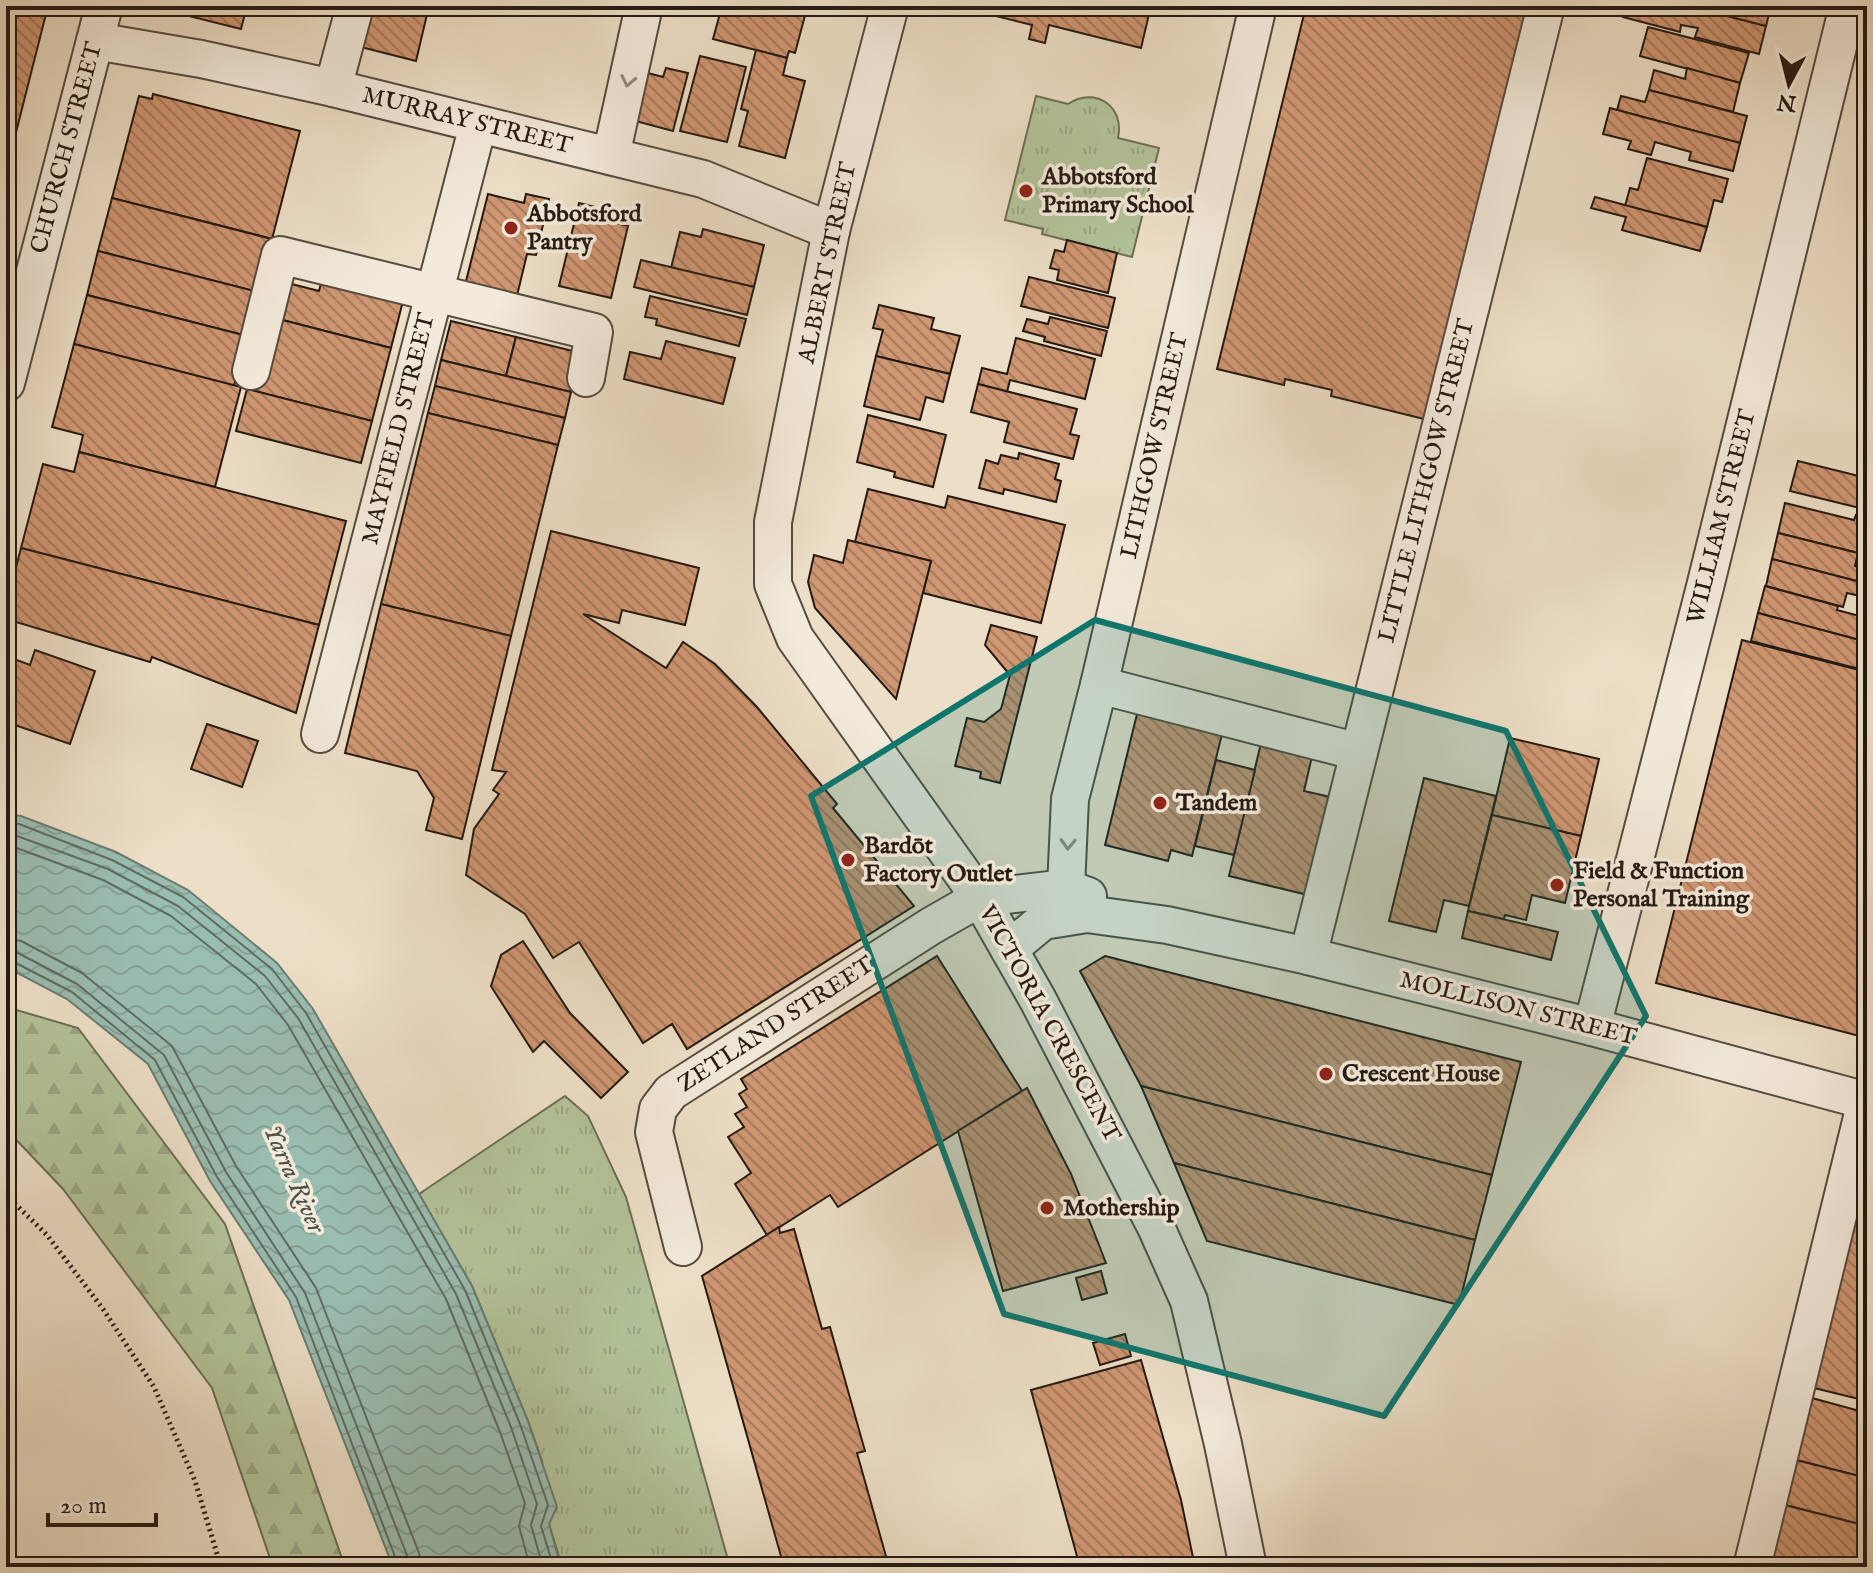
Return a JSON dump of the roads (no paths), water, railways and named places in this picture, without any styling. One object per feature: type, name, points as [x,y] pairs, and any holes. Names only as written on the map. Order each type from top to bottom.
[{"type":"street","name":"CHURCH STREET","points":[[6,383],[104,6]]},
{"type":"street","points":[[333,88],[355,6]]},
{"type":"street","points":[[611,156],[644,6]]},
{"type":"street","name":"ALBERT STREET","points":[[773,522],[831,231],[890,6]]},
{"type":"street","name":"LITHGOW STREET","points":[[1066,888],[1070,799],[1258,6]]},
{"type":"street","name":"LITTLE LITHGOW STREET","points":[[1308,956],[1546,6]]},
{"type":"street","name":"WILLIAM STREET","points":[[1592,1027],[1848,6]]},
{"type":"street","name":"MURRAY STREET","points":[[95,41],[201,59],[333,88],[703,179],[831,231]]},
{"type":"street","name":"MAYFIELD STREET","points":[[320,734],[478,125]]},
{"type":"street","points":[[251,371],[280,255],[594,332],[586,378]]},
{"type":"street","name":"VICTORIA CRESCENT","points":[[773,522],[773,584],[795,638],[980,898],[1115,1145],[1156,1227],[1189,1301],[1248,1567]]},
{"type":"street","points":[[1099,685],[1359,752]]},
{"type":"street","name":"MOLLISON STREET","points":[[980,898],[1066,888],[1167,925]]},
{"type":"street","name":"ZETLAND STREET","points":[[683,1247],[654,1132],[658,1109],[671,1092],[980,898]]},
{"type":"street","name":"MOLLISON STREET","points":[[1009,949],[1043,921],[1087,914],[1167,925],[1308,956],[1592,1027],[1867,1100]]},
{"type":"street","points":[[1752,1567],[1867,1100]]},
{"type":"water","name":"Yarra River","points":[[6,814],[21,816],[116,852],[188,890],[277,963],[313,1009],[472,1286],[528,1421],[557,1507],[549,1524],[559,1560],[574,1567],[393,1567],[289,1300],[210,1181],[148,1064],[67,999],[6,967]]},
{"type":"place","name":"Abbotsford Primary School","points":[[1026,191]]},
{"type":"place","name":"Abbotsford Pantry","points":[[511,228]]},
{"type":"place","name":"Tandem","points":[[1160,803]]},
{"type":"place","name":"Bardōt Factory Outlet","points":[[848,860]]},
{"type":"place","name":"Field & Function Personal Training","points":[[1557,885]]},
{"type":"place","name":"Crescent House","points":[[1326,1074]]},
{"type":"place","name":"Mothership","points":[[1047,1208]]}]
